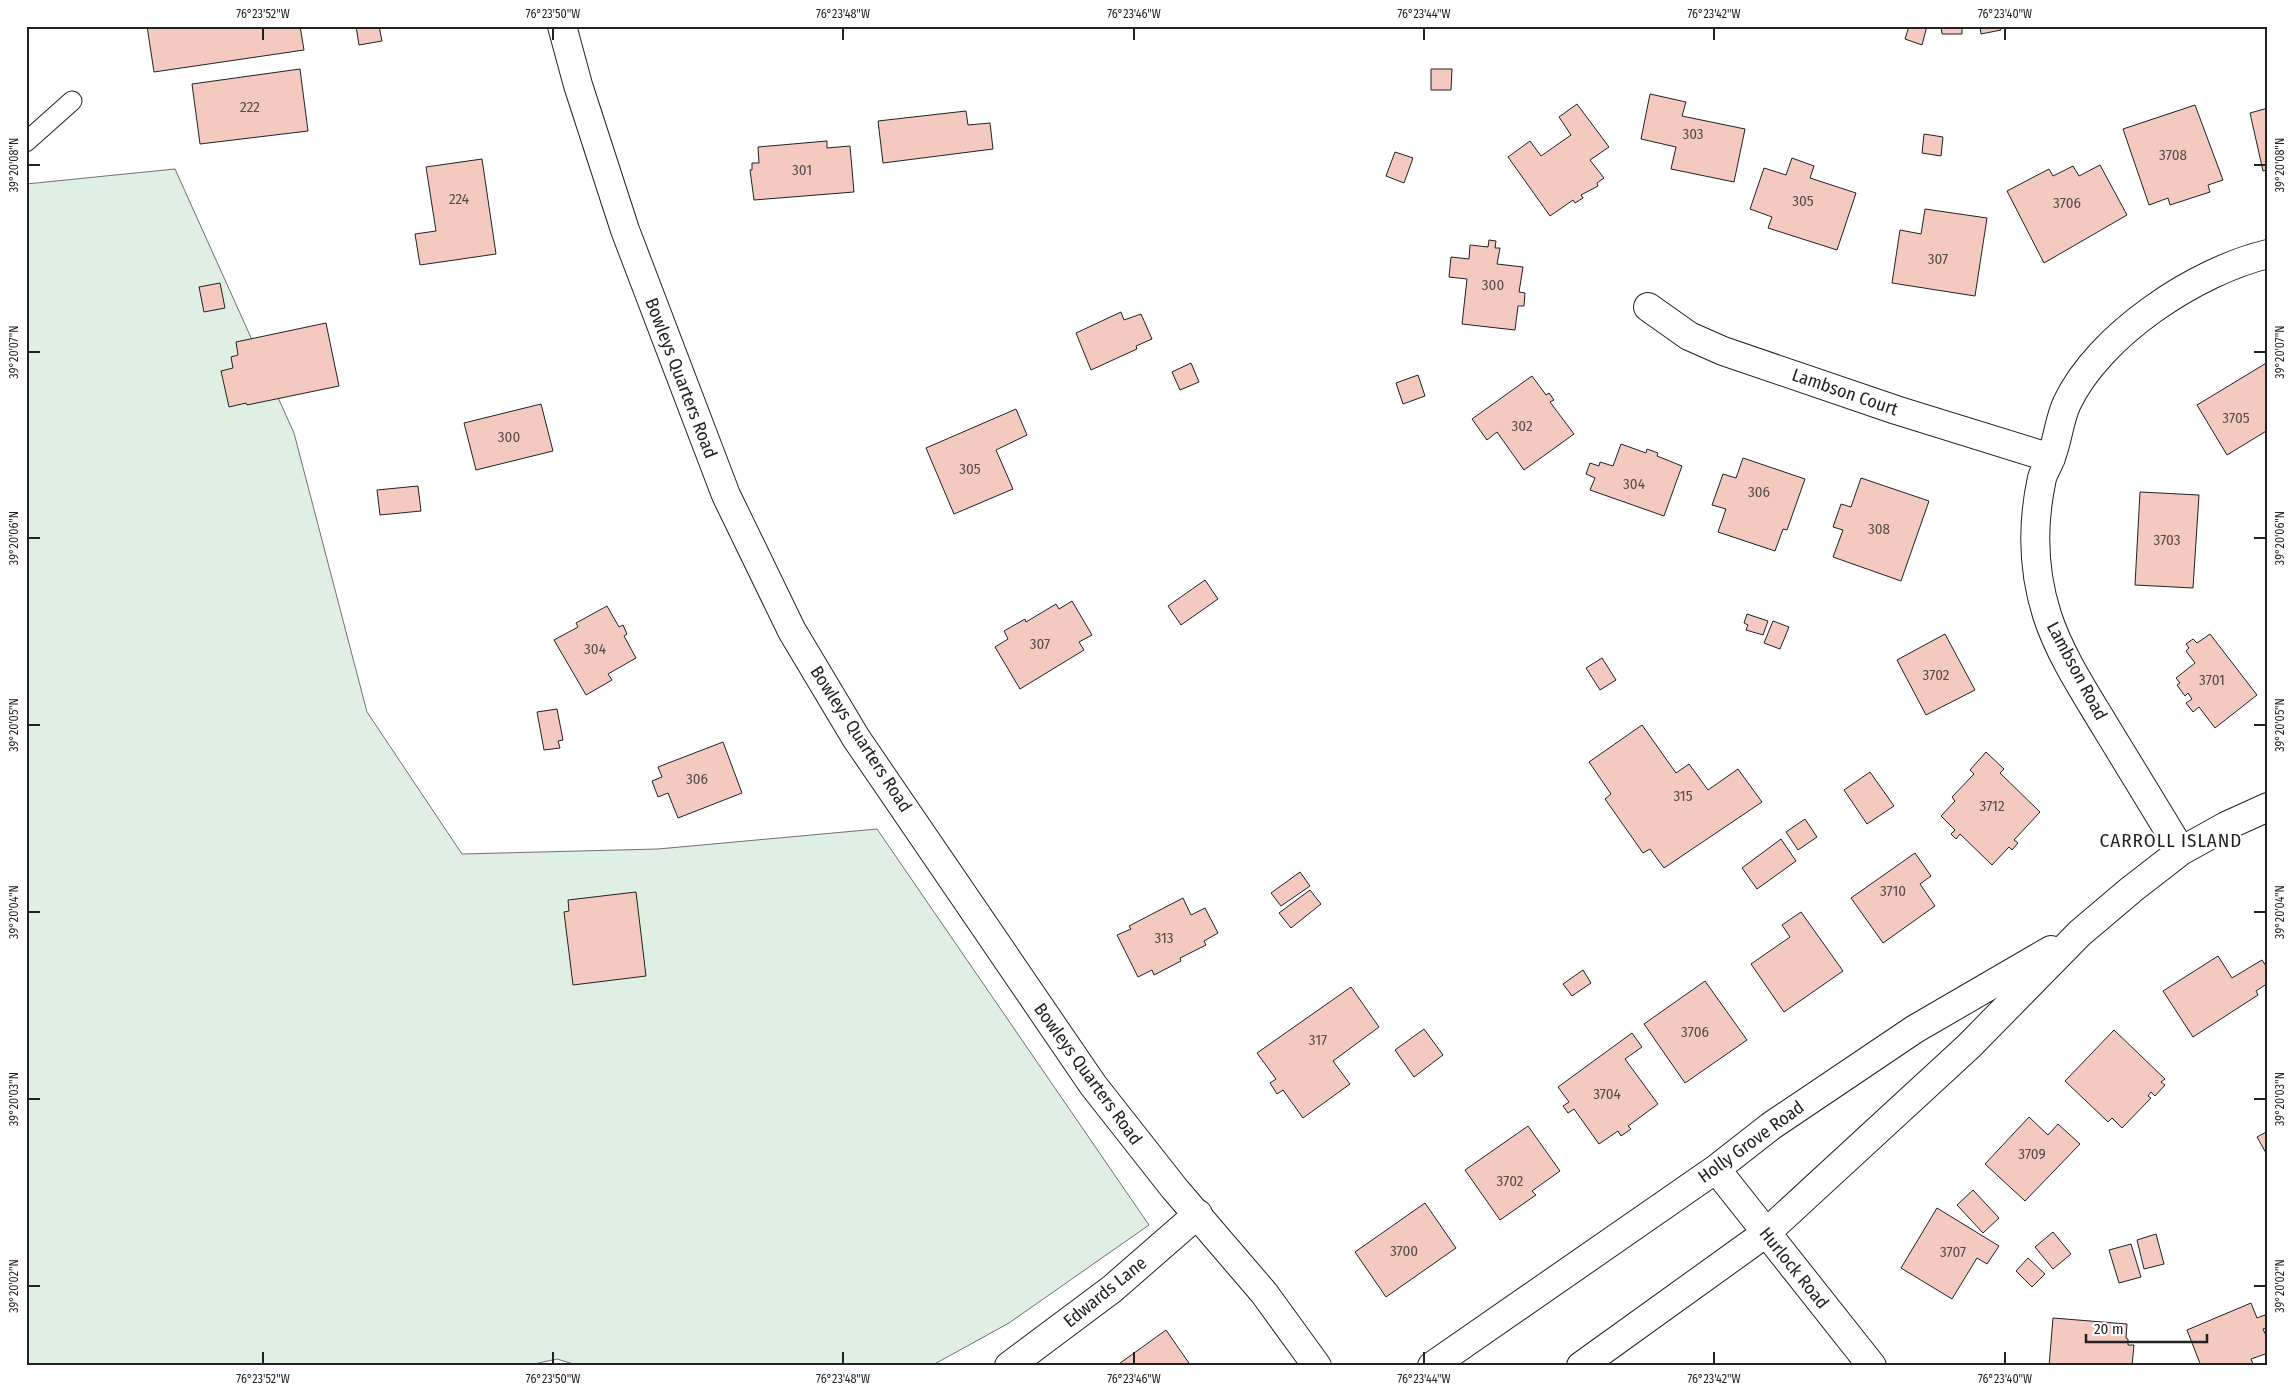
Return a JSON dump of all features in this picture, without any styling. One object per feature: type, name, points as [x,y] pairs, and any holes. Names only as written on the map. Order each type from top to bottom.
[{"type":"street","name":"Bowleys Quarters Road","points":[[562,26],[578,85],[625,230],[726,495],[792,631],[856,738],[1093,1086],[1174,1188],[1264,1293],[1318,1366]]},
{"type":"street","name":"Lambson Road","points":[[2181,851],[2079,683],[2057,640],[2048,616],[2037,575],[2036,545],[2042,476],[2051,458],[2066,404],[2087,372],[2124,331],[2168,299],[2209,276],[2268,254]]},
{"type":"street","name":"Lambson Court","points":[[1648,307],[1689,336],[1723,351],[1896,410],[2051,458]]},
{"type":"street","name":"Holly Grove Road","points":[[1581,1366],[1766,1234],[1969,1046],[2080,933],[2181,851],[2226,826],[2268,807]]},
{"type":"street","name":"Holly Grove Road","points":[[1432,1366],[1716,1169],[1771,1126],[1915,1029],[2080,933]]},
{"type":"street","name":"Hurlock Road","points":[[1716,1169],[1872,1366]]},
{"type":"street","name":"Edwards Lane","points":[[1010,1366],[1112,1289],[1198,1214]]},
{"type":"lane","points":[[26,142],[72,101]]},
{"type":"green space","points":[[175,169],[294,433],[367,712],[462,854],[658,849],[877,829],[1149,1225],[1009,1323],[931,1366],[580,1366],[557,1359],[525,1366],[26,1366],[26,184]]},
{"type":"building","points":[[147,26],[300,26],[304,50],[154,72]]},
{"type":"building","points":[[356,26],[379,26],[382,41],[359,45]]},
{"type":"building","points":[[1909,26],[1927,26],[1922,45],[1905,39]]},
{"type":"building","points":[[1941,26],[1962,26],[1962,34],[1942,34]]},
{"type":"building","points":[[1980,26],[2000,26],[2001,30],[1981,34]]},
{"type":"building","points":[[300,69],[308,131],[200,144],[192,84]]},
{"type":"building","points":[[1431,69],[1452,69],[1451,90],[1431,90]]},
{"type":"building","points":[[1650,94],[1686,102],[1682,116],[1745,129],[1734,182],[1671,169],[1676,147],[1641,139]]},
{"type":"building","points":[[1577,104],[1609,147],[1590,160],[1604,178],[1597,183],[1598,186],[1581,195],[1583,198],[1575,203],[1573,200],[1550,216],[1508,157],[1530,141],[1541,156],[1571,135],[1559,117]]},
{"type":"building","points":[[2195,105],[2223,180],[2208,185],[2210,192],[2170,205],[2168,198],[2149,205],[2123,129]]},
{"type":"building","points":[[2268,108],[2268,170],[2263,171],[2250,113]]},
{"type":"building","points":[[966,111],[968,125],[990,123],[993,149],[883,163],[878,121]]},
{"type":"building","points":[[1924,134],[1943,137],[1941,156],[1922,153]]},
{"type":"building","points":[[827,141],[827,148],[850,146],[854,192],[754,200],[750,170],[752,170],[752,163],[759,163],[758,147]]},
{"type":"building","points":[[1395,152],[1413,158],[1404,183],[1386,176]]},
{"type":"building","points":[[1792,158],[1814,166],[1810,178],[1856,193],[1837,250],[1768,228],[1772,217],[1750,209],[1764,168],[1786,175]]},
{"type":"building","points":[[482,159],[496,254],[420,265],[415,234],[436,231],[426,167]]},
{"type":"building","points":[[2100,165],[2127,215],[2044,263],[2007,191],[2049,169],[2053,176],[2073,166],[2079,176]]},
{"type":"building","points":[[1925,209],[1987,218],[1975,296],[1892,283],[1900,230],[1921,234]]},
{"type":"building","points":[[1489,240],[1496,241],[1495,248],[1500,248],[1497,264],[1523,267],[1519,292],[1525,293],[1524,306],[1518,306],[1515,330],[1462,324],[1467,279],[1449,277],[1451,257],[1469,259],[1470,245],[1488,247]]},
{"type":"building","points":[[220,283],[225,308],[204,312],[199,287]]},
{"type":"building","points":[[1121,312],[1124,320],[1141,314],[1152,339],[1136,346],[1137,349],[1091,370],[1076,333]]},
{"type":"building","points":[[326,323],[339,386],[229,407],[221,371],[233,368],[231,357],[238,355],[236,342]]},
{"type":"building","points":[[2268,362],[2268,430],[2227,455],[2197,405]]},
{"type":"building","points":[[1191,363],[1199,382],[1180,390],[1172,372]]},
{"type":"building","points":[[1418,375],[1425,396],[1403,404],[1396,383]]},
{"type":"building","points":[[1532,376],[1546,395],[1549,393],[1554,400],[1550,402],[1574,434],[1524,470],[1497,432],[1487,440],[1472,419]]},
{"type":"building","points":[[541,404],[553,451],[476,470],[464,423]]},
{"type":"building","points":[[1016,409],[1027,435],[996,450],[1013,489],[954,514],[926,448]]},
{"type":"building","points":[[1621,444],[1646,453],[1647,449],[1658,453],[1657,456],[1682,466],[1664,516],[1590,490],[1595,478],[1586,474],[1590,463],[1599,466],[1600,462],[1613,466]]},
{"type":"building","points":[[1743,458],[1805,479],[1787,530],[1783,529],[1775,551],[1718,532],[1726,509],[1712,505],[1723,474],[1736,478]]},
{"type":"building","points":[[1861,478],[1929,501],[1901,581],[1833,557],[1843,530],[1833,527],[1841,504],[1851,507]]},
{"type":"building","points":[[418,486],[421,511],[380,515],[377,490]]},
{"type":"building","points":[[2140,492],[2199,495],[2193,588],[2135,585]]},
{"type":"building","points":[[1205,580],[1218,599],[1181,625],[1168,606]]},
{"type":"building","points":[[1072,601],[1092,635],[1079,642],[1084,650],[1020,689],[995,647],[1008,639],[1004,631],[1025,619],[1026,622],[1056,604],[1059,609]]},
{"type":"building","points":[[607,606],[619,627],[623,625],[627,634],[624,636],[636,658],[608,674],[612,680],[586,695],[554,640],[578,627],[576,623]]},
{"type":"building","points":[[1747,614],[1768,621],[1763,635],[1746,630],[1748,625],[1744,623]]},
{"type":"building","points":[[1773,621],[1789,627],[1780,649],[1764,643]]},
{"type":"building","points":[[1945,634],[1975,690],[1926,715],[1897,660]]},
{"type":"building","points":[[2210,634],[2257,695],[2215,728],[2199,707],[2193,712],[2186,703],[2192,699],[2188,693],[2185,696],[2177,685],[2180,683],[2176,678],[2195,663],[2186,651],[2189,648],[2186,644],[2193,639],[2197,643]]},
{"type":"building","points":[[1602,658],[1616,680],[1600,690],[1586,668]]},
{"type":"building","points":[[557,709],[563,740],[558,741],[560,748],[544,750],[537,712]]},
{"type":"building","points":[[1642,725],[1676,773],[1689,764],[1708,790],[1738,769],[1762,802],[1664,868],[1650,849],[1643,853],[1605,799],[1611,794],[1589,762]]},
{"type":"building","points":[[723,742],[742,793],[678,818],[668,793],[658,797],[652,781],[662,777],[658,767]]},
{"type":"building","points":[[1986,752],[2004,769],[2000,773],[2040,812],[2014,840],[2018,843],[2012,850],[2009,847],[1992,865],[1960,834],[1956,839],[1951,834],[1955,830],[1941,816],[1955,801],[1952,797],[1974,774],[1970,770]]},
{"type":"building","points":[[1870,772],[1894,806],[1867,824],[1844,790]]},
{"type":"building","points":[[1805,819],[1817,837],[1798,850],[1786,832]]},
{"type":"building","points":[[1781,839],[1796,861],[1757,889],[1742,868]]},
{"type":"building","points":[[1915,853],[1931,876],[1920,884],[1935,906],[1883,943],[1851,898]]},
{"type":"building","points":[[1300,872],[1310,886],[1281,906],[1271,893]]},
{"type":"building","points":[[1310,890],[1321,904],[1291,928],[1279,913]]},
{"type":"building","points":[[636,892],[646,976],[573,985],[564,912],[569,911],[568,900]]},
{"type":"building","points":[[1183,898],[1191,915],[1205,908],[1218,933],[1204,941],[1206,945],[1180,958],[1181,961],[1154,975],[1152,970],[1138,977],[1117,935],[1131,929],[1129,926]]},
{"type":"building","points":[[1801,912],[1843,971],[1784,1012],[1751,964],[1790,937],[1782,925]]},
{"type":"building","points":[[2218,956],[2232,978],[2262,960],[2268,969],[2268,983],[2256,991],[2258,995],[2193,1037],[2163,991]]},
{"type":"building","points":[[1583,970],[1591,983],[1572,996],[1563,984]]},
{"type":"building","points":[[1705,981],[1747,1040],[1685,1083],[1644,1024]]},
{"type":"building","points":[[1351,987],[1379,1027],[1333,1061],[1350,1084],[1303,1118],[1283,1090],[1277,1094],[1270,1083],[1276,1079],[1257,1053]]},
{"type":"building","points":[[1424,1029],[1443,1055],[1414,1077],[1395,1050]]},
{"type":"building","points":[[2114,1030],[2165,1079],[2161,1082],[2165,1085],[2155,1096],[2151,1092],[2148,1096],[2151,1098],[2122,1128],[2112,1118],[2108,1122],[2065,1081]]},
{"type":"building","points":[[1632,1033],[1642,1047],[1625,1059],[1658,1104],[1628,1126],[1631,1129],[1621,1136],[1618,1131],[1599,1144],[1574,1109],[1568,1113],[1563,1106],[1569,1102],[1558,1087]]},
{"type":"building","points":[[2029,1117],[2048,1135],[2058,1124],[2080,1144],[2025,1201],[1985,1164]]},
{"type":"building","points":[[1528,1126],[1560,1171],[1532,1191],[1536,1195],[1500,1220],[1465,1170]]},
{"type":"building","points":[[2268,1131],[2268,1152],[2266,1153],[2257,1137]]},
{"type":"building","points":[[1973,1190],[1999,1218],[1983,1233],[1957,1205]]},
{"type":"building","points":[[1425,1203],[1456,1248],[1386,1297],[1355,1252]]},
{"type":"building","points":[[1937,1208],[1999,1246],[1987,1264],[1977,1258],[1952,1299],[1901,1268]]},
{"type":"building","points":[[2053,1232],[2071,1254],[2053,1269],[2035,1247]]},
{"type":"building","points":[[2156,1234],[2164,1264],[2144,1269],[2137,1240]]},
{"type":"building","points":[[2131,1244],[2141,1277],[2119,1283],[2109,1250]]},
{"type":"building","points":[[2028,1258],[2045,1274],[2032,1287],[2016,1271]]},
{"type":"building","points":[[2251,1303],[2257,1318],[2265,1315],[2268,1323],[2268,1328],[2263,1329],[2268,1340],[2268,1353],[2251,1359],[2253,1364],[2249,1366],[2201,1366],[2187,1330]]},
{"type":"building","points":[[2053,1318],[2127,1324],[2126,1338],[2128,1339],[2128,1345],[2134,1345],[2132,1366],[2049,1366]]},
{"type":"building","points":[[1166,1330],[1191,1366],[1116,1366]]},
{"type":"district","name":"CARROLL ISLAND","points":[[2171,840]]}]
